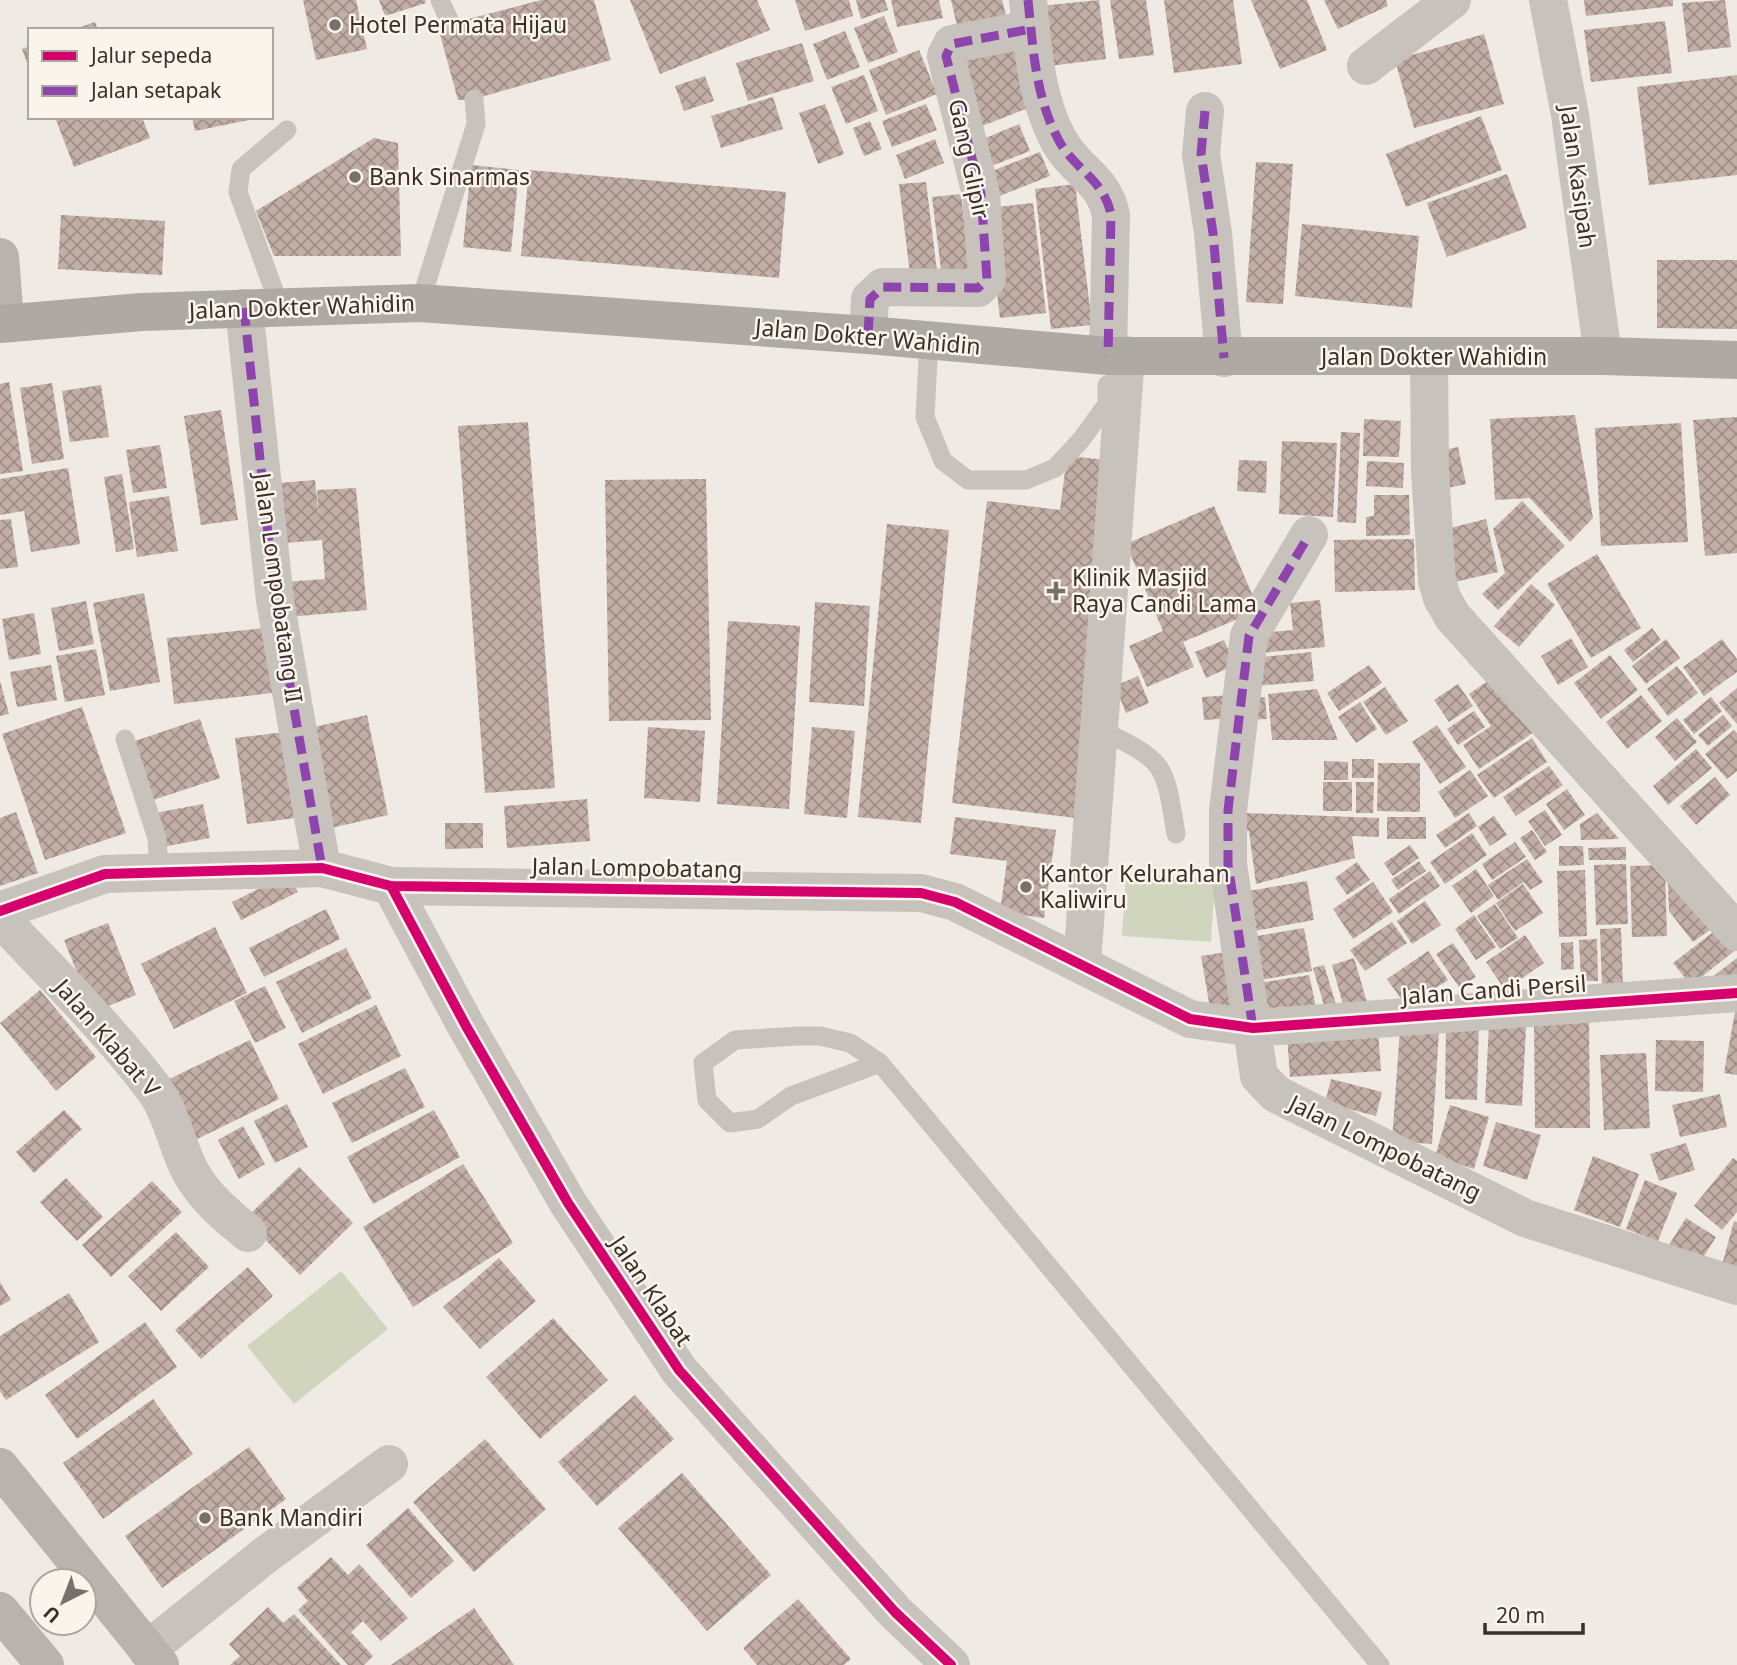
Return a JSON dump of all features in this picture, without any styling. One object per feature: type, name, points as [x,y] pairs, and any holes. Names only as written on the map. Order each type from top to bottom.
[{"type":"highway","name":"Jalan Dokter Wahidin","points":[[0,324],[262,307],[420,303],[1117,356],[1603,356],[1737,360]]},
{"type":"main road","points":[[0,257],[4,308],[0,324]]},
{"type":"main road","points":[[0,1467],[154,1657]]},
{"type":"main road","points":[[0,1611],[45,1665]]},
{"type":"street","points":[[1366,66],[1452,0]]},
{"type":"street","name":"Jalan Kasipah","points":[[1548,0],[1570,115],[1603,356]]},
{"type":"street","points":[[1030,15],[1037,88],[1063,148],[1077,168],[1101,186],[1108,198],[1111,215],[1117,356],[1099,729],[1082,964]]},
{"type":"street","name":"Gang Glipir","points":[[868,335],[870,299],[883,287],[978,288],[987,279],[981,194],[946,56],[947,49],[952,44],[1030,15]]},
{"type":"street","points":[[1205,111],[1201,154],[1213,233],[1224,358]]},
{"type":"street","name":"Jalan Lompobatang II","points":[[262,307],[275,600],[322,868]]},
{"type":"street","points":[[1429,358],[1430,471],[1437,581],[1442,598],[1453,617],[1737,932]]},
{"type":"street","points":[[1253,1028],[1228,863],[1227,810],[1249,636],[1308,535]]},
{"type":"street","name":"Jalan Lompobatang","points":[[0,911],[105,874],[159,871],[322,868],[391,886],[921,893],[955,902],[1190,1019],[1253,1028],[1259,1076],[1276,1094],[1525,1218],[1737,1286]]},
{"type":"street","name":"Jalan Klabat","points":[[391,886],[466,1026],[568,1203],[679,1370],[895,1612],[951,1665]]},
{"type":"street","name":"Jalan Klabat V","points":[[0,918],[138,1068],[170,1115],[189,1170],[204,1192],[248,1233]]},
{"type":"street","name":"Jalan Candi Persil","points":[[1253,1028],[1737,993]]},
{"type":"street","points":[[154,1657],[264,1556],[389,1464]]},
{"type":"lane","points":[[440,0],[450,22]]},
{"type":"lane","points":[[420,303],[476,124],[474,99]]},
{"type":"lane","points":[[262,307],[238,192],[242,169],[287,130]]},
{"type":"lane","points":[[929,341],[925,417],[943,461],[968,480],[1026,480],[1055,468],[1082,440],[1107,404],[1117,356]]},
{"type":"lane","points":[[1099,729],[1148,753],[1167,776],[1176,834]]},
{"type":"lane","points":[[125,739],[157,838],[159,871]]},
{"type":"lane","points":[[880,1063],[791,1096],[758,1119],[730,1123],[707,1100],[703,1063],[735,1040],[820,1036],[850,1043],[880,1063],[1380,1665]]},
{"type":"green space","points":[[1126,874],[1215,879],[1211,942],[1122,936]]},
{"type":"green space","points":[[341,1271],[388,1329],[294,1404],[247,1346]]},
{"type":"building","name":"Hotel Permata Hijau","points":[[303,0],[356,0],[367,49],[316,60]]},
{"type":"building","points":[[379,0],[425,0],[426,3],[385,16]]},
{"type":"building","points":[[541,0],[594,0],[611,60],[474,99],[458,100],[438,27]]},
{"type":"building","points":[[630,0],[757,0],[770,30],[660,74]]},
{"type":"building","points":[[795,0],[849,0],[853,16],[805,31]]},
{"type":"building","points":[[856,0],[885,0],[888,10],[861,19]]},
{"type":"building","points":[[891,0],[939,0],[943,18],[897,27]]},
{"type":"building","points":[[951,0],[1002,0],[1008,23],[959,34]]},
{"type":"building","points":[[1099,0],[1106,59],[1049,66],[1040,6]]},
{"type":"building","points":[[1110,0],[1146,0],[1154,55],[1119,59]]},
{"type":"building","points":[[1164,0],[1233,0],[1242,64],[1174,73]]},
{"type":"building","points":[[1251,0],[1307,0],[1327,50],[1280,69]]},
{"type":"building","points":[[1324,0],[1386,0],[1388,6],[1338,29]]},
{"type":"building","points":[[1584,0],[1673,0],[1673,6],[1586,16]]},
{"type":"building","points":[[1725,0],[1731,47],[1688,52],[1682,3]]},
{"type":"building","points":[[884,16],[898,52],[868,63],[854,28]]},
{"type":"building","points":[[1665,21],[1672,73],[1591,82],[1584,30]]},
{"type":"building","points":[[95,22],[97,28],[78,28]]},
{"type":"building","points":[[845,31],[860,67],[827,80],[813,44]]},
{"type":"building","points":[[1484,34],[1504,104],[1414,128],[1395,60]]},
{"type":"building","points":[[1015,38],[1041,103],[977,128],[952,63]]},
{"type":"building","points":[[802,43],[814,81],[748,101],[736,63]]},
{"type":"building","points":[[28,47],[28,65],[22,49]]},
{"type":"building","points":[[919,50],[937,94],[886,115],[869,70]]},
{"type":"building","points":[[864,75],[878,111],[846,124],[831,87]]},
{"type":"building","points":[[1737,75],[1737,175],[1649,185],[1637,87]]},
{"type":"building","points":[[705,76],[714,101],[684,111],[675,86]]},
{"type":"building","points":[[773,97],[783,129],[721,148],[711,116]]},
{"type":"building","points":[[825,104],[844,154],[818,164],[799,113]]},
{"type":"building","points":[[926,104],[937,130],[892,147],[882,121]]},
{"type":"building","points":[[1481,116],[1502,170],[1406,207],[1386,154]]},
{"type":"building","points":[[56,119],[143,119],[150,138],[74,167]]},
{"type":"building","points":[[192,119],[253,119],[195,131]]},
{"type":"building","points":[[870,121],[882,149],[864,156],[853,128]]},
{"type":"building","points":[[1019,124],[1030,151],[986,168],[976,142]]},
{"type":"building","name":"Bank Sinarmas","points":[[374,138],[398,143],[401,256],[274,256],[256,211]]},
{"type":"building","points":[[935,139],[944,163],[905,179],[896,155]]},
{"type":"building","points":[[1040,152],[1050,176],[997,197],[987,173]]},
{"type":"building","points":[[1256,162],[1293,164],[1283,304],[1246,302]]},
{"type":"building","points":[[471,165],[519,170],[511,252],[463,247]]},
{"type":"building","points":[[529,170],[786,192],[779,278],[521,256]]},
{"type":"building","points":[[1507,174],[1527,228],[1447,257],[1427,203]]},
{"type":"building","points":[[926,182],[938,279],[911,282],[899,184]]},
{"type":"building","points":[[1075,184],[1092,325],[1051,329],[1035,189]]},
{"type":"building","points":[[961,194],[970,275],[942,278],[932,197]]},
{"type":"building","points":[[1033,203],[1046,313],[1000,318],[987,208]]},
{"type":"building","points":[[61,215],[165,221],[162,275],[58,269]]},
{"type":"building","points":[[1302,224],[1419,236],[1412,308],[1295,296]]},
{"type":"building","points":[[1657,260],[1737,260],[1737,329],[1657,328]]},
{"type":"building","points":[[9,382],[23,471],[0,474],[0,384]]},
{"type":"building","points":[[52,383],[64,459],[32,464],[20,388]]},
{"type":"building","points":[[101,385],[109,437],[70,442],[62,391]]},
{"type":"building","points":[[221,410],[238,520],[201,525],[184,416]]},
{"type":"building","points":[[1575,415],[1593,518],[1570,542],[1530,498],[1495,500],[1490,419]]},
{"type":"building","points":[[1737,417],[1737,553],[1705,556],[1693,420]]},
{"type":"building","points":[[1364,419],[1401,421],[1399,457],[1363,456]]},
{"type":"building","points":[[528,422],[555,788],[485,793],[458,426]]},
{"type":"building","points":[[1681,423],[1688,542],[1601,546],[1595,428]]},
{"type":"building","points":[[1341,432],[1360,433],[1356,523],[1337,522]]},
{"type":"building","points":[[1282,441],[1337,443],[1333,517],[1279,514]]},
{"type":"building","points":[[160,445],[167,488],[133,493],[126,450]]},
{"type":"building","points":[[1458,447],[1466,484],[1448,488],[1439,451]]},
{"type":"building","points":[[1067,456],[1117,461],[1076,818],[952,803],[987,501],[1060,510]]},
{"type":"building","points":[[1239,460],[1267,461],[1266,493],[1237,491]]},
{"type":"building","points":[[1367,461],[1404,463],[1403,488],[1366,486]]},
{"type":"building","points":[[68,468],[80,544],[31,552],[24,511],[0,515],[0,479]]},
{"type":"building","points":[[122,474],[134,549],[116,552],[104,477]]},
{"type":"building","points":[[706,479],[711,720],[609,721],[605,480]]},
{"type":"building","points":[[315,480],[319,520],[317,490],[356,488],[367,610],[288,617],[285,582],[325,579],[322,540],[272,544],[267,484]]},
{"type":"building","points":[[1374,495],[1409,495],[1410,535],[1366,536],[1366,517],[1374,516]]},
{"type":"building","points":[[169,496],[178,551],[137,557],[129,502]]},
{"type":"building","points":[[1522,501],[1565,546],[1498,610],[1482,594],[1505,573],[1493,529]]},
{"type":"building","points":[[1214,506],[1259,610],[1183,642],[1194,667],[1147,687],[1129,646],[1163,631],[1126,544]]},
{"type":"building","points":[[11,519],[18,567],[0,569],[0,520]]},
{"type":"building","points":[[1486,519],[1498,572],[1446,584],[1434,532]]},
{"type":"building","points":[[887,524],[949,530],[921,823],[858,817]]},
{"type":"building","points":[[1414,539],[1415,590],[1335,592],[1334,540]]},
{"type":"building","points":[[1597,554],[1641,628],[1591,658],[1547,584]]},
{"type":"building","points":[[1531,584],[1555,605],[1519,647],[1494,626]]},
{"type":"building","points":[[144,593],[160,682],[110,691],[93,603]]},
{"type":"building","points":[[1320,600],[1325,647],[1260,653],[1258,633],[1293,630],[1290,603]]},
{"type":"building","points":[[86,601],[94,644],[59,651],[51,608]]},
{"type":"building","points":[[815,602],[870,606],[864,706],[809,702]]},
{"type":"building","points":[[34,613],[41,654],[9,660],[2,619]]},
{"type":"building","points":[[728,621],[800,626],[789,809],[717,804]]},
{"type":"building","points":[[265,628],[273,693],[174,704],[167,638]]},
{"type":"building","points":[[1652,628],[1661,640],[1633,662],[1624,650]]},
{"type":"building","points":[[1571,638],[1588,667],[1558,685],[1541,656]]},
{"type":"building","points":[[1666,639],[1680,658],[1646,684],[1632,666]]},
{"type":"building","points":[[1722,639],[1737,659],[1737,672],[1704,696],[1683,667]]},
{"type":"building","points":[[1224,640],[1235,665],[1206,678],[1195,652]]},
{"type":"building","points":[[96,649],[105,695],[65,702],[56,656]]},
{"type":"building","points":[[1311,652],[1314,681],[1256,686],[1253,658]]},
{"type":"building","points":[[1610,655],[1638,690],[1601,719],[1574,683]]},
{"type":"building","points":[[51,665],[57,700],[17,707],[10,672]]},
{"type":"building","points":[[1369,665],[1382,683],[1339,711],[1327,693]]},
{"type":"building","points":[[1677,666],[1698,693],[1668,716],[1647,689]]},
{"type":"building","points":[[1138,676],[1149,703],[1126,713],[1115,686]]},
{"type":"building","points":[[1495,676],[1534,732],[1479,769],[1463,745],[1491,726],[1469,694]]},
{"type":"building","points":[[0,681],[9,714],[0,716]]},
{"type":"building","points":[[1458,684],[1473,706],[1449,722],[1434,700]]},
{"type":"building","points":[[1385,687],[1408,721],[1386,735],[1363,702]]},
{"type":"building","points":[[1737,688],[1737,724],[1719,703]]},
{"type":"building","points":[[1317,689],[1338,740],[1272,740],[1268,694]]},
{"type":"building","points":[[1232,695],[1233,718],[1204,720],[1202,697]]},
{"type":"building","points":[[1641,695],[1662,721],[1627,749],[1606,722]]},
{"type":"building","points":[[1265,697],[1267,719],[1247,720],[1245,699]]},
{"type":"building","points":[[1711,697],[1722,711],[1694,734],[1683,720]]},
{"type":"building","points":[[1360,702],[1377,729],[1356,743],[1338,717]]},
{"type":"building","points":[[82,707],[126,833],[45,860],[2,734]]},
{"type":"building","points":[[1474,711],[1485,727],[1458,745],[1447,729]]},
{"type":"building","points":[[367,715],[388,815],[331,828],[310,728]]},
{"type":"building","points":[[1723,715],[1732,726],[1708,746],[1698,735]]},
{"type":"building","points":[[1677,718],[1697,742],[1675,761],[1655,737]]},
{"type":"building","points":[[200,719],[220,778],[153,800],[132,742]]},
{"type":"building","points":[[1437,725],[1466,767],[1440,784],[1412,742]]},
{"type":"building","points":[[648,727],[705,731],[700,802],[644,798]]},
{"type":"building","points":[[812,727],[855,731],[847,818],[804,814]]},
{"type":"building","points":[[1734,730],[1737,733],[1737,771],[1727,779],[1705,754]]},
{"type":"building","points":[[285,732],[296,818],[247,824],[235,738]]},
{"type":"building","points":[[1532,738],[1547,762],[1494,798],[1477,775]]},
{"type":"building","points":[[1696,749],[1712,768],[1668,805],[1653,786]]},
{"type":"building","points":[[1352,759],[1374,759],[1374,778],[1352,778]]},
{"type":"building","points":[[1324,761],[1348,762],[1348,780],[1324,780]]},
{"type":"building","points":[[1378,763],[1420,763],[1420,812],[1377,811]]},
{"type":"building","points":[[1549,766],[1563,785],[1516,816],[1503,797]]},
{"type":"building","points":[[1470,770],[1488,796],[1455,818],[1438,792]]},
{"type":"building","points":[[1715,777],[1730,795],[1696,825],[1680,806]]},
{"type":"building","points":[[1323,782],[1352,782],[1352,811],[1323,811]]},
{"type":"building","points":[[1356,782],[1374,782],[1373,813],[1356,813]]},
{"type":"building","points":[[1567,789],[1585,815],[1564,830],[1546,804]]},
{"type":"building","points":[[587,799],[590,841],[507,848],[504,806]]},
{"type":"building","points":[[203,804],[210,838],[162,847],[155,813]]},
{"type":"building","points":[[1545,810],[1562,835],[1545,846],[1528,821]]},
{"type":"building","points":[[16,812],[38,873],[0,886],[0,818]]},
{"type":"building","points":[[1247,813],[1379,818],[1379,837],[1352,836],[1355,858],[1256,884],[1249,831],[1246,831]]},
{"type":"building","points":[[1469,813],[1477,826],[1445,848],[1436,835]]},
{"type":"building","points":[[1597,813],[1619,839],[1581,840],[1580,824]]},
{"type":"building","points":[[1494,816],[1507,835],[1490,846],[1478,827]]},
{"type":"building","name":"Kantor Kelurahan Kaliwiru","points":[[955,817],[1056,830],[1044,918],[1000,912],[1007,861],[950,854]]},
{"type":"building","points":[[1387,817],[1426,817],[1426,839],[1387,839]]},
{"type":"building","points":[[445,823],[483,823],[483,848],[445,849]]},
{"type":"building","points":[[1532,830],[1547,852],[1535,860],[1520,838]]},
{"type":"building","points":[[1472,833],[1487,855],[1445,884],[1430,862]]},
{"type":"building","points":[[1515,842],[1526,857],[1492,880],[1482,864]]},
{"type":"building","points":[[1410,845],[1419,858],[1393,876],[1384,863]]},
{"type":"building","points":[[1559,846],[1583,846],[1584,865],[1559,866]]},
{"type":"building","points":[[1626,847],[1626,860],[1589,860],[1588,848]]},
{"type":"building","points":[[1527,859],[1543,882],[1530,890],[1524,882],[1498,900],[1488,885]]},
{"type":"building","points":[[1419,861],[1426,871],[1398,890],[1391,880]]},
{"type":"building","points":[[1357,862],[1370,880],[1347,895],[1335,878]]},
{"type":"building","points":[[1667,863],[1717,925],[1693,942],[1669,911]]},
{"type":"building","points":[[1626,864],[1628,924],[1596,925],[1594,865]]},
{"type":"building","points":[[1665,865],[1667,936],[1632,937],[1630,866]]},
{"type":"building","points":[[1476,869],[1494,896],[1471,913],[1452,886]]},
{"type":"building","points":[[1585,870],[1587,936],[1559,937],[1557,871]]},
{"type":"building","points":[[1430,871],[1440,886],[1399,914],[1389,899]]},
{"type":"building","points":[[289,874],[298,892],[241,920],[232,902]]},
{"type":"building","points":[[1307,881],[1314,920],[1249,932],[1242,892]]},
{"type":"building","points":[[1373,882],[1393,912],[1353,939],[1333,909]]},
{"type":"building","points":[[1523,884],[1543,913],[1515,931],[1496,903]]},
{"type":"building","points":[[1425,901],[1441,925],[1412,944],[1397,921]]},
{"type":"building","points":[[1495,904],[1518,938],[1500,949],[1477,916]]},
{"type":"building","points":[[326,909],[340,939],[264,977],[249,948]]},
{"type":"building","points":[[1474,915],[1496,947],[1476,960],[1455,929]]},
{"type":"building","points":[[1392,922],[1407,943],[1365,971],[1350,950]]},
{"type":"building","points":[[108,923],[136,995],[93,1012],[64,940]]},
{"type":"building","points":[[1721,926],[1737,949],[1691,985],[1673,963]]},
{"type":"building","points":[[215,927],[247,993],[174,1029],[141,964]]},
{"type":"building","points":[[1304,928],[1312,971],[1254,981],[1246,938]]},
{"type":"building","points":[[1621,928],[1623,987],[1602,987],[1600,929]]},
{"type":"building","points":[[1525,935],[1544,963],[1505,990],[1486,962]]},
{"type":"building","points":[[1597,939],[1598,981],[1581,981],[1579,940]]},
{"type":"building","points":[[1573,942],[1574,969],[1561,970],[1561,943]]},
{"type":"building","points":[[1453,943],[1476,977],[1459,987],[1436,954]]},
{"type":"building","points":[[346,948],[372,998],[302,1033],[276,982]]},
{"type":"building","points":[[1233,951],[1243,1008],[1211,1014],[1201,956]]},
{"type":"building","points":[[1428,951],[1448,980],[1407,1007],[1387,979]]},
{"type":"building","points":[[1354,958],[1367,1002],[1344,1008],[1332,965]]},
{"type":"building","points":[[1737,958],[1737,982],[1712,977]]},
{"type":"building","points":[[1324,965],[1337,1008],[1326,1012],[1313,968]]},
{"type":"building","points":[[1309,975],[1316,1007],[1266,1016],[1259,983]]},
{"type":"building","points":[[265,986],[286,1028],[255,1043],[234,1001]]},
{"type":"building","points":[[40,990],[96,1057],[56,1091],[0,1023]]},
{"type":"building","points":[[376,1005],[401,1056],[323,1094],[298,1044]]},
{"type":"building","points":[[1737,1012],[1737,1075],[1724,1073]]},
{"type":"building","points":[[1534,1017],[1589,1017],[1590,1128],[1535,1128]]},
{"type":"building","points":[[1446,1021],[1479,1022],[1477,1100],[1445,1099]]},
{"type":"building","points":[[1489,1025],[1526,1027],[1522,1106],[1485,1103]]},
{"type":"building","points":[[1400,1029],[1439,1031],[1432,1144],[1392,1141]]},
{"type":"building","points":[[1378,1030],[1381,1071],[1290,1077],[1287,1035]]},
{"type":"building","points":[[250,1040],[279,1099],[193,1141],[163,1082]]},
{"type":"building","points":[[1656,1040],[1704,1041],[1703,1092],[1655,1091]]},
{"type":"building","points":[[1646,1053],[1650,1128],[1604,1130],[1600,1055]]},
{"type":"building","points":[[405,1068],[425,1107],[352,1143],[332,1103]]},
{"type":"building","points":[[1331,1079],[1382,1092],[1376,1116],[1325,1103]]},
{"type":"building","points":[[1720,1094],[1727,1127],[1680,1137],[1672,1105]]},
{"type":"building","points":[[287,1104],[308,1147],[275,1163],[254,1121]]},
{"type":"building","points":[[1450,1105],[1489,1117],[1474,1169],[1435,1157]]},
{"type":"building","points":[[64,1110],[82,1129],[34,1173],[16,1152]]},
{"type":"building","points":[[434,1110],[460,1157],[373,1204],[347,1157]]},
{"type":"building","points":[[1496,1122],[1541,1135],[1527,1180],[1483,1166]]},
{"type":"building","points":[[243,1126],[265,1164],[239,1179],[218,1140]]},
{"type":"building","points":[[1686,1143],[1695,1170],[1659,1181],[1650,1154]]},
{"type":"building","points":[[1593,1156],[1639,1174],[1620,1227],[1574,1210]]},
{"type":"building","points":[[1733,1158],[1737,1161],[1737,1212],[1722,1230],[1694,1206]]},
{"type":"building","points":[[463,1164],[513,1243],[413,1307],[363,1227]]},
{"type":"building","points":[[299,1167],[353,1223],[300,1275],[245,1219]]},
{"type":"building","points":[[66,1178],[103,1217],[77,1241],[40,1202]]},
{"type":"building","points":[[1645,1180],[1677,1193],[1658,1241],[1626,1229]]},
{"type":"building","points":[[152,1181],[182,1212],[111,1277],[82,1245]]},
{"type":"building","points":[[1686,1218],[1716,1237],[1697,1267],[1667,1248]]},
{"type":"building","points":[[1734,1221],[1737,1222],[1737,1269],[1722,1265]]},
{"type":"building","points":[[176,1232],[209,1267],[161,1311],[128,1276]]},
{"type":"building","points":[[499,1258],[536,1301],[480,1349],[443,1307]]},
{"type":"building","points":[[248,1267],[273,1296],[201,1359],[175,1330]]},
{"type":"building","points":[[0,1282],[11,1300],[0,1306]]},
{"type":"building","points":[[69,1293],[99,1342],[6,1400],[0,1391],[0,1336]]},
{"type":"building","points":[[553,1318],[608,1380],[540,1439],[486,1377]]},
{"type":"building","points":[[145,1322],[177,1367],[77,1439],[45,1395]]},
{"type":"building","points":[[635,1395],[674,1439],[597,1506],[558,1462]]},
{"type":"building","points":[[153,1399],[193,1454],[103,1519],[63,1463]]},
{"type":"building","points":[[485,1439],[546,1509],[474,1572],[413,1502]]},
{"type":"building","name":"Bank Mandiri","points":[[249,1447],[286,1499],[162,1588],[125,1536]]},
{"type":"building","points":[[682,1473],[771,1575],[707,1631],[618,1528]]},
{"type":"building","points":[[408,1508],[454,1561],[411,1598],[366,1545]]},
{"type":"building","points":[[331,1557],[348,1575],[359,1564],[408,1618],[381,1641],[363,1621],[351,1632],[373,1656],[364,1665],[348,1665],[298,1610],[308,1601],[297,1588]]},
{"type":"building","points":[[798,1599],[851,1659],[844,1665],[757,1665],[743,1648]]},
{"type":"building","points":[[268,1607],[283,1623],[294,1614],[341,1665],[230,1665],[240,1656],[229,1644]]},
{"type":"building","points":[[474,1608],[514,1665],[391,1665]]},
{"type":"marked path","points":[[1028,0],[1039,87],[1050,121],[1071,158],[1102,192],[1111,215],[1108,356]]},
{"type":"marked path","points":[[868,335],[870,299],[883,287],[978,288],[987,279],[981,194],[946,56],[952,44],[1031,29]]},
{"type":"marked path","points":[[1205,111],[1201,154],[1213,233],[1224,358]]},
{"type":"marked path","points":[[244,308],[275,600],[322,868]]},
{"type":"marked path","points":[[1253,1028],[1228,864],[1228,810],[1249,636],[1309,535]]},
{"type":"cycle path","points":[[0,911],[105,874],[322,868],[391,886],[921,893],[955,902],[1190,1019],[1253,1028],[1737,993]]},
{"type":"cycle path","points":[[391,886],[466,1026],[568,1203],[679,1370],[895,1612],[951,1665]]},
{"type":"place","name":"Hotel Permata Hijau","points":[[335,25]]},
{"type":"place","name":"Bank Sinarmas","points":[[355,177]]},
{"type":"place","name":"Klinik Masjid Raya Candi Lama","points":[[1056,591]]},
{"type":"place","name":"Kantor Kelurahan Kaliwiru","points":[[1026,887]]},
{"type":"place","name":"Bank Mandiri","points":[[205,1518]]}]
